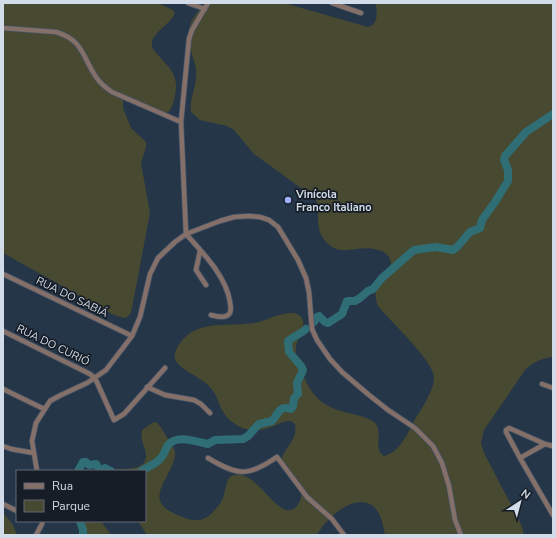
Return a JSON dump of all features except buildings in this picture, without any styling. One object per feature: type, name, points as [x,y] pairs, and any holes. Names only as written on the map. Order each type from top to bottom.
[{"type":"street","points":[[188,3],[206,9]]},
{"type":"street","points":[[208,3],[206,9],[192,30],[189,39],[181,122],[186,234],[224,284],[230,304],[230,312],[228,316],[223,317],[211,315]]},
{"type":"street","points":[[332,3],[362,13]]},
{"type":"street","points":[[3,28],[56,32],[64,34],[78,45],[96,78],[102,85],[112,92],[181,122]]},
{"type":"street","points":[[37,470],[32,441],[36,423],[50,401],[95,378],[106,370],[132,336],[140,317],[153,265],[164,252],[186,234],[234,217],[249,216],[269,220],[278,227],[298,260],[306,278],[309,292],[310,320],[312,329],[330,360],[342,372],[388,410],[415,428],[433,446],[442,463],[449,486],[455,520],[461,535]]},
{"type":"street","points":[[200,251],[196,270],[206,285]]},
{"type":"street","name":"RUA DO SABIÁ","points":[[3,274],[132,336]]},
{"type":"street","name":"RUA DO CURIÓ","points":[[3,330],[90,374],[95,378],[114,420],[124,414],[147,387]]},
{"type":"street","points":[[165,368],[147,387],[165,395],[194,400],[201,404],[210,414]]},
{"type":"street","points":[[542,384],[553,388]]},
{"type":"street","points":[[3,389],[44,409]]},
{"type":"street","points":[[553,446],[545,444],[515,430],[509,428],[506,430],[520,458],[553,515]]},
{"type":"street","points":[[520,458],[545,444]]},
{"type":"street","points":[[3,446],[34,453]]},
{"type":"street","points":[[208,458],[234,471],[247,473],[277,457],[307,497],[332,519],[344,535]]},
{"type":"street","points":[[3,504],[16,510]]},
{"type":"street","points":[[36,535],[42,523]]},
{"type":"green space","points":[[3,3],[158,3],[173,10],[175,13],[157,33],[152,41],[153,49],[170,69],[175,78],[176,89],[174,102],[171,109],[165,115],[123,100],[123,108],[131,128],[146,142],[141,163],[150,213],[132,308],[130,314],[126,318],[112,314],[3,253]]},
{"type":"green space","points":[[207,3],[284,3],[368,27],[374,24],[376,18],[377,10],[375,3],[553,3],[553,357],[538,361],[525,370],[484,430],[481,443],[484,453],[517,516],[524,535],[385,535],[381,519],[376,509],[366,503],[358,502],[341,509],[333,515],[317,535],[147,535],[139,522],[146,522],[146,470],[115,470],[138,467],[142,465],[145,461],[146,455],[142,441],[142,430],[156,422],[163,430],[175,452],[175,459],[160,494],[160,500],[163,506],[170,512],[191,520],[201,520],[207,517],[220,503],[224,495],[227,481],[234,475],[243,475],[251,479],[282,508],[289,510],[296,507],[300,501],[300,490],[284,471],[281,462],[294,437],[295,424],[288,421],[263,429],[248,430],[233,423],[225,415],[216,395],[211,388],[204,381],[176,362],[176,350],[183,339],[192,332],[213,326],[248,324],[284,314],[297,314],[301,317],[303,325],[296,347],[296,356],[305,380],[314,395],[326,405],[334,409],[365,417],[375,423],[379,431],[379,449],[384,456],[398,448],[405,438],[432,389],[434,378],[432,371],[420,352],[377,304],[376,291],[389,270],[391,262],[388,256],[382,251],[370,248],[342,250],[335,249],[329,245],[323,238],[319,229],[316,199],[254,154],[234,130],[227,126],[200,120],[191,112],[191,103],[196,80],[196,67],[189,41],[189,34],[191,21],[200,9]]},
{"type":"green space","points":[[3,513],[12,523],[17,535],[3,535]]},
{"type":"green space","points":[[81,522],[102,522],[111,535],[79,535]]},
{"type":"waterway","points":[[314,322],[319,316],[328,323],[342,314],[347,301],[355,301],[373,289],[382,278],[414,250],[436,247],[453,250],[470,232],[480,228],[482,220],[508,181],[508,170],[504,160],[505,156],[526,132],[553,114]]},
{"type":"waterway","points":[[143,470],[159,461],[168,445],[172,442],[182,439],[208,444],[215,440],[243,439],[248,436],[259,424],[272,421],[281,409],[291,409],[294,398],[298,394],[297,383],[303,370],[289,352],[288,341],[306,329]]},
{"type":"waterway","points":[[79,470],[83,462],[86,462],[89,465],[96,464],[100,470]]},
{"type":"waterway","points":[[102,470],[105,468],[109,470]]},
{"type":"waterway","points":[[80,522],[83,535]]},
{"type":"place","name":"Vinícola Franco Italiano","points":[[288,200]]}]
